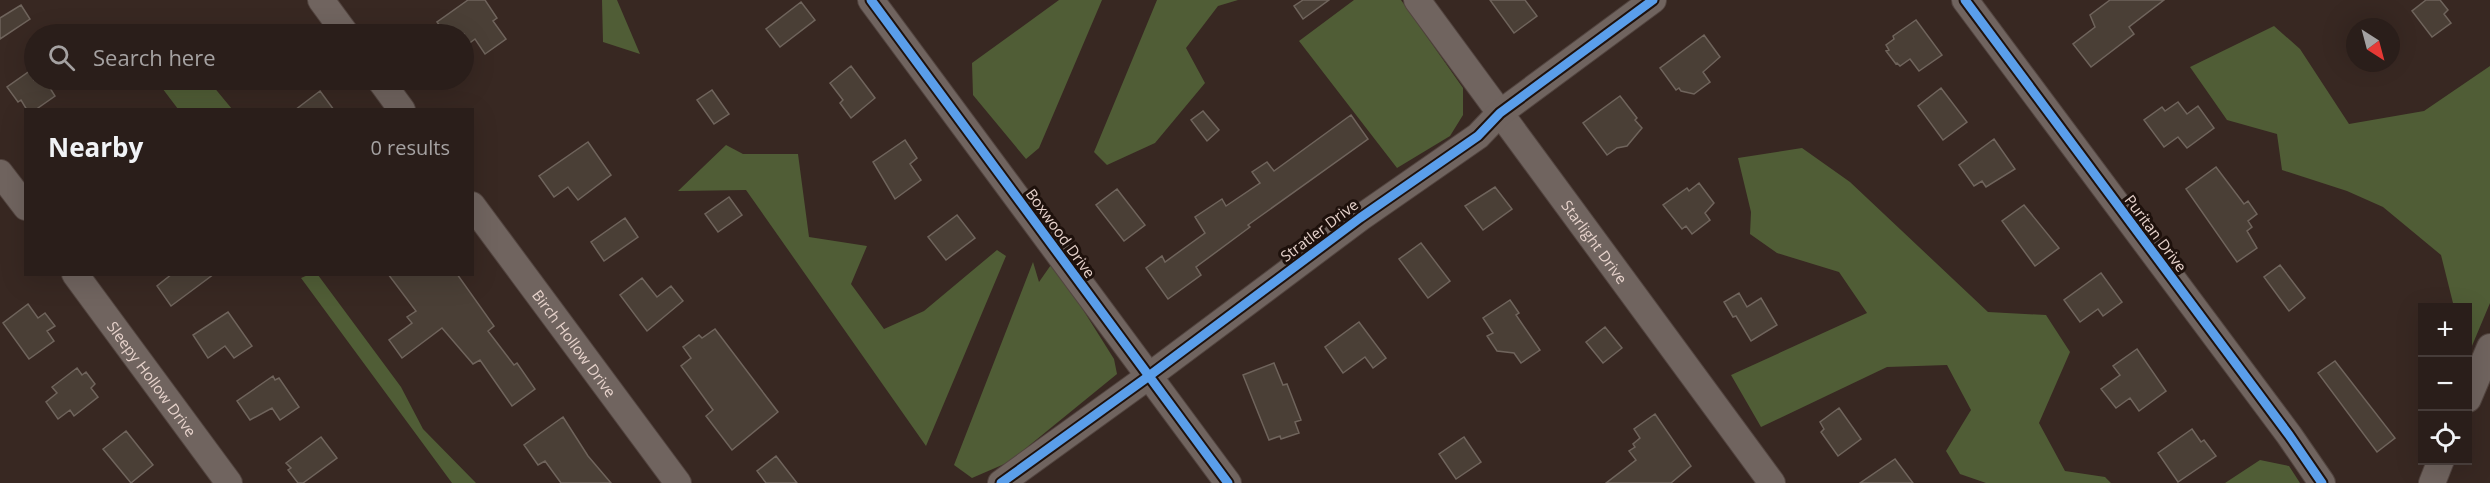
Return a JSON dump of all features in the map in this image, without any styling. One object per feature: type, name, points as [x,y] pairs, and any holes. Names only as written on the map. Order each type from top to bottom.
[{"type":"street","points":[[321,0],[339,24]]},
{"type":"street","name":"Boxwood Drive","points":[[871,0],[1228,483]]},
{"type":"street","name":"Starlight Drive","points":[[1416,0],[1772,483]]},
{"type":"street","name":"Stratler Drive","points":[[1001,483],[1149,376],[1360,218],[1478,136],[1500,113],[1653,0]]},
{"type":"street","name":"Puritan Drive","points":[[1965,0],[2289,435],[2322,483]]},
{"type":"street","points":[[387,90],[401,108]]},
{"type":"street","points":[[0,173],[24,204]]},
{"type":"street","name":"Birch Hollow Drive","points":[[474,208],[678,483]]},
{"type":"street","name":"Sleepy Hollow Drive","points":[[76,276],[229,483]]},
{"type":"street","points":[[2472,390],[2490,347]]},
{"type":"street","points":[[2432,483],[2439,465]]},
{"type":"green space","points":[[602,0],[617,0],[640,54],[603,42]]},
{"type":"green space","points":[[1059,0],[1102,0],[1039,148],[1026,159],[973,95],[972,63]]},
{"type":"green space","points":[[1157,0],[1238,0],[1218,6],[1186,48],[1205,83],[1155,143],[1107,165],[1094,152]]},
{"type":"green space","points":[[1354,0],[1401,0],[1463,88],[1463,115],[1450,136],[1397,168],[1299,41]]},
{"type":"green space","points":[[2274,26],[2300,49],[2349,124],[2424,111],[2490,66],[2490,303],[2472,346],[2472,303],[2453,303],[2441,255],[2383,207],[2347,191],[2282,170],[2277,134],[2227,120],[2190,67]]},
{"type":"green space","points":[[164,90],[216,90],[231,108],[177,108]]},
{"type":"green space","points":[[726,145],[743,154],[798,154],[809,237],[867,246],[851,284],[884,329],[924,311],[997,250],[1006,256],[926,446],[746,190],[678,191]]},
{"type":"green space","points":[[1802,148],[1850,182],[1988,312],[2046,315],[2070,352],[2039,423],[2065,471],[2105,477],[2111,483],[1986,483],[1960,474],[1946,451],[1971,410],[1947,365],[1887,367],[1761,427],[1731,375],[1867,313],[1839,272],[1777,253],[1750,234],[1751,212],[1738,158]]},
{"type":"green space","points":[[1033,262],[1039,282],[1053,262],[1114,359],[1117,374],[1009,462],[972,478],[954,465]]},
{"type":"green space","points":[[319,276],[401,387],[423,429],[476,483],[452,483],[301,278]]},
{"type":"green space","points":[[2260,460],[2289,466],[2300,483],[2225,483]]},
{"type":"building","points":[[468,0],[485,0],[497,18],[493,21],[506,39],[485,54],[474,40],[474,24],[438,24],[437,22]]},
{"type":"building","points":[[1303,0],[1329,0],[1303,19],[1294,6]]},
{"type":"building","points":[[1490,0],[1525,0],[1537,16],[1514,33]]},
{"type":"building","points":[[2110,0],[2164,0],[2129,27],[2134,34],[2091,67],[2073,44],[2095,27],[2090,15]]},
{"type":"building","points":[[2426,0],[2440,0],[2448,10],[2444,14],[2451,23],[2432,37],[2412,11]]},
{"type":"building","points":[[801,2],[815,20],[780,47],[766,29]]},
{"type":"building","points":[[21,5],[30,19],[0,39],[0,18]]},
{"type":"building","points":[[1916,20],[1942,55],[1919,71],[1910,59],[1900,66],[1896,64],[1886,51],[1889,50],[1886,45],[1894,39],[1893,36]]},
{"type":"building","points":[[1704,35],[1720,57],[1703,72],[1710,82],[1694,94],[1681,91],[1679,88],[1676,90],[1660,68]]},
{"type":"building","points":[[851,66],[875,98],[851,118],[840,103],[843,100],[830,83]]},
{"type":"building","points":[[24,75],[24,90],[51,90],[55,96],[38,108],[26,108],[21,100],[18,102],[7,87]]},
{"type":"building","points":[[1941,88],[1967,122],[1943,140],[1918,106]]},
{"type":"building","points":[[712,90],[729,114],[714,124],[697,100]]},
{"type":"building","points":[[320,91],[333,108],[298,108]]},
{"type":"building","points":[[1620,96],[1642,128],[1627,146],[1617,148],[1607,155],[1583,123]]},
{"type":"building","points":[[2178,102],[2187,114],[2198,106],[2214,128],[2187,148],[2178,137],[2164,147],[2144,120],[2162,107],[2165,111]]},
{"type":"building","points":[[1203,111],[1219,130],[1207,141],[1191,120]]},
{"type":"building","points":[[1351,115],[1368,139],[1248,225],[1250,227],[1196,267],[1201,275],[1168,299],[1146,268],[1162,256],[1165,262],[1205,233],[1195,217],[1222,199],[1226,206],[1260,183],[1252,172],[1267,162],[1274,171]]},
{"type":"building","points":[[1994,139],[2015,169],[1986,187],[1982,181],[1974,186],[1959,165]]},
{"type":"building","points":[[905,140],[917,158],[910,164],[921,180],[895,199],[873,162]]},
{"type":"building","points":[[588,142],[611,175],[578,200],[568,187],[554,197],[539,176]]},
{"type":"building","points":[[2216,167],[2244,204],[2248,201],[2257,214],[2248,221],[2252,227],[2247,231],[2257,248],[2237,262],[2186,189]]},
{"type":"building","points":[[1699,183],[1714,203],[1705,213],[1710,220],[1692,234],[1686,226],[1682,229],[1663,205],[1687,188],[1689,191]]},
{"type":"building","points":[[1495,187],[1512,209],[1483,230],[1465,206]]},
{"type":"building","points":[[1117,189],[1145,225],[1124,241],[1096,205]]},
{"type":"building","points":[[729,197],[742,215],[718,232],[705,214]]},
{"type":"building","points":[[2024,205],[2059,248],[2035,266],[2002,221]]},
{"type":"building","points":[[957,215],[975,238],[946,260],[928,237]]},
{"type":"building","points":[[625,218],[638,237],[604,261],[591,242]]},
{"type":"building","points":[[1421,243],[1450,281],[1428,298],[1399,259]]},
{"type":"building","points":[[2280,265],[2305,298],[2289,311],[2264,277]]},
{"type":"building","points":[[2101,273],[2122,302],[2103,316],[2098,309],[2080,322],[2064,300]]},
{"type":"building","points":[[170,276],[211,276],[171,306],[157,286]]},
{"type":"building","points":[[390,276],[458,276],[494,326],[488,331],[514,365],[517,363],[535,389],[512,406],[480,360],[473,364],[442,328],[402,358],[389,340],[412,323],[407,317],[416,311]]},
{"type":"building","points":[[642,278],[657,297],[671,286],[683,301],[647,331],[620,295]]},
{"type":"building","points":[[1739,293],[1747,307],[1761,298],[1777,325],[1751,341],[1736,316],[1733,317],[1724,302]]},
{"type":"building","points":[[1510,300],[1519,313],[1516,315],[1540,350],[1521,363],[1514,353],[1497,351],[1487,336],[1493,333],[1483,318]]},
{"type":"building","points":[[28,304],[38,318],[45,313],[55,326],[47,331],[54,341],[29,359],[3,323]]},
{"type":"building","points":[[228,312],[252,346],[234,358],[225,346],[208,358],[193,335]]},
{"type":"building","points":[[1359,322],[1386,358],[1373,368],[1365,357],[1343,373],[1325,347]]},
{"type":"building","points":[[1605,327],[1622,348],[1603,363],[1586,342]]},
{"type":"building","points":[[715,329],[778,412],[732,450],[706,416],[713,410],[681,366],[691,358],[683,347],[699,335],[702,338]]},
{"type":"building","points":[[2137,349],[2166,391],[2139,411],[2130,398],[2116,408],[2101,389],[2120,375],[2113,366]]},
{"type":"building","points":[[2335,361],[2395,438],[2377,452],[2318,373]]},
{"type":"building","points":[[1274,363],[1283,385],[1287,384],[1301,420],[1295,422],[1299,433],[1269,440],[1243,375]]},
{"type":"building","points":[[77,368],[82,375],[86,372],[95,384],[91,388],[98,397],[74,416],[70,410],[58,419],[46,402],[57,393],[52,387]]},
{"type":"building","points":[[273,376],[275,380],[279,378],[299,407],[280,420],[272,408],[250,420],[237,401]]},
{"type":"building","points":[[1839,408],[1861,439],[1838,456],[1821,432],[1824,429],[1820,422]]},
{"type":"building","points":[[1655,414],[1691,466],[1671,483],[1606,483],[1636,460],[1629,451],[1635,447],[1633,444],[1640,438],[1634,429]]},
{"type":"building","points":[[563,417],[588,456],[611,483],[561,483],[545,461],[538,465],[524,445]]},
{"type":"building","points":[[2192,429],[2201,442],[2204,440],[2216,456],[2178,482],[2158,453]]},
{"type":"building","points":[[126,431],[153,465],[131,483],[103,449]]},
{"type":"building","points":[[321,437],[337,458],[303,483],[298,483],[288,470],[291,468],[286,463]]},
{"type":"building","points":[[1464,437],[1481,462],[1456,479],[1439,454]]},
{"type":"building","points":[[776,456],[797,483],[766,483],[757,471]]},
{"type":"building","points":[[1895,459],[1913,483],[1860,483]]},
{"type":"cycle path","points":[[871,0],[1228,483]]},
{"type":"cycle path","points":[[1001,483],[1149,376],[1360,218],[1478,136],[1500,113],[1653,0]]},
{"type":"cycle path","points":[[1965,0],[2289,435],[2322,483]]}]
